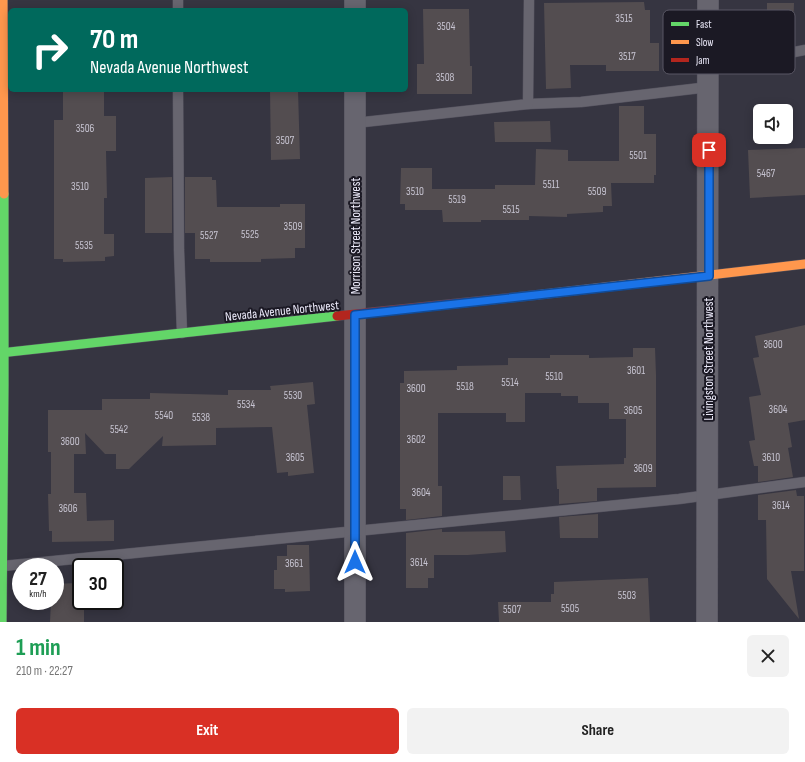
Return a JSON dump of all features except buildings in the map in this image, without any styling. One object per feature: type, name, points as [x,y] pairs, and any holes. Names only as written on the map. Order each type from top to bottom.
[{"type":"street","points":[[2,622],[3,0]]},
{"type":"street","name":"Livingston Street Northwest","points":[[708,0],[708,10]]},
{"type":"street","name":"Livingston Street Northwest","points":[[707,622],[709,74]]},
{"type":"street","name":"Morrison Street Northwest","points":[[355,92],[355,622]]},
{"type":"street","name":"Nevada Avenue Northwest","points":[[2,353],[709,276],[805,264]]},
{"type":"lane","points":[[528,104],[529,0]]},
{"type":"lane","points":[[795,52],[805,50]]},
{"type":"lane","points":[[355,123],[528,104],[581,102],[709,87]]},
{"type":"lane","points":[[178,92],[179,250],[182,333]]},
{"type":"lane","points":[[2,566],[708,496],[805,482]]},
{"type":"traffic: fast","points":[[2,622],[4,194]]},
{"type":"traffic: fast","points":[[0,353],[337,316]]},
{"type":"traffic: slow","points":[[3,0],[4,194]]},
{"type":"traffic: slow","points":[[536,295],[805,264]]},
{"type":"traffic: jam","points":[[337,316],[536,295]]},
{"type":"route","points":[[355,562],[355,315],[709,276],[709,150]]}]
